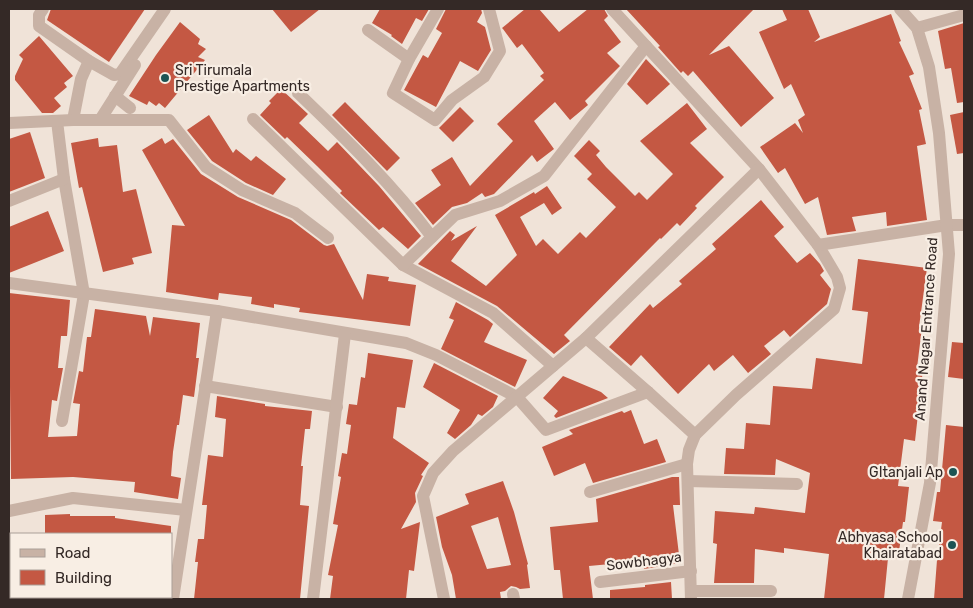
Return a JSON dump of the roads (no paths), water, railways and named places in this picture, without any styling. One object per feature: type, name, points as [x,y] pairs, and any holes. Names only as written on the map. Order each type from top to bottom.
[{"type":"street","points":[[43,9],[39,15],[39,26],[89,61],[114,75],[120,74],[165,14]]},
{"type":"street","points":[[438,9],[409,59],[394,93],[435,120],[452,100],[484,78],[500,51],[488,9]]},
{"type":"street","points":[[612,9],[759,169],[818,245],[837,277],[840,288],[838,302],[834,309],[751,382],[695,435],[689,450],[687,464],[692,595],[771,591]]},
{"type":"street","name":"Anand Nagar Entrance Road","points":[[900,9],[917,28],[929,68],[939,133],[949,254],[930,482],[908,599]]},
{"type":"street","points":[[100,120],[165,14]]},
{"type":"street","points":[[917,28],[964,15]]},
{"type":"street","points":[[368,30],[409,59]]},
{"type":"street","points":[[404,266],[455,215],[500,201],[544,176],[646,46]]},
{"type":"street","points":[[73,120],[81,79],[89,61]]},
{"type":"street","points":[[298,93],[356,148],[400,197],[432,237]]},
{"type":"street","points":[[115,96],[130,108]]},
{"type":"street","points":[[253,119],[404,266],[493,312],[553,366]]},
{"type":"street","points":[[9,123],[73,120],[169,120],[206,167],[242,190],[295,213],[328,238]]},
{"type":"street","points":[[57,121],[64,180],[84,294],[62,421]]},
{"type":"street","points":[[444,599],[423,496],[433,474],[454,451],[586,338],[759,169]]},
{"type":"street","points":[[9,201],[64,180]]},
{"type":"street","points":[[818,245],[947,225],[964,225]]},
{"type":"street","points":[[9,283],[217,311],[406,343],[421,348],[517,397],[546,430],[648,392]]},
{"type":"street","points":[[173,599],[217,311]]},
{"type":"street","points":[[313,599],[345,334]]},
{"type":"street","points":[[586,338],[695,435]]},
{"type":"street","points":[[205,386],[337,406]]},
{"type":"street","points":[[590,492],[687,464]]},
{"type":"street","points":[[688,480],[797,484]]},
{"type":"street","points":[[9,511],[73,498],[186,510]]},
{"type":"street","name":"Sowbhagya","points":[[600,582],[691,571]]},
{"type":"place","name":"Sri Tirumala Prestige Apartments","points":[[165,78]]},
{"type":"place","name":"GItanjali Ap","points":[[953,472]]},
{"type":"place","name":"Abhyasa School Khairatabad","points":[[952,545]]}]
